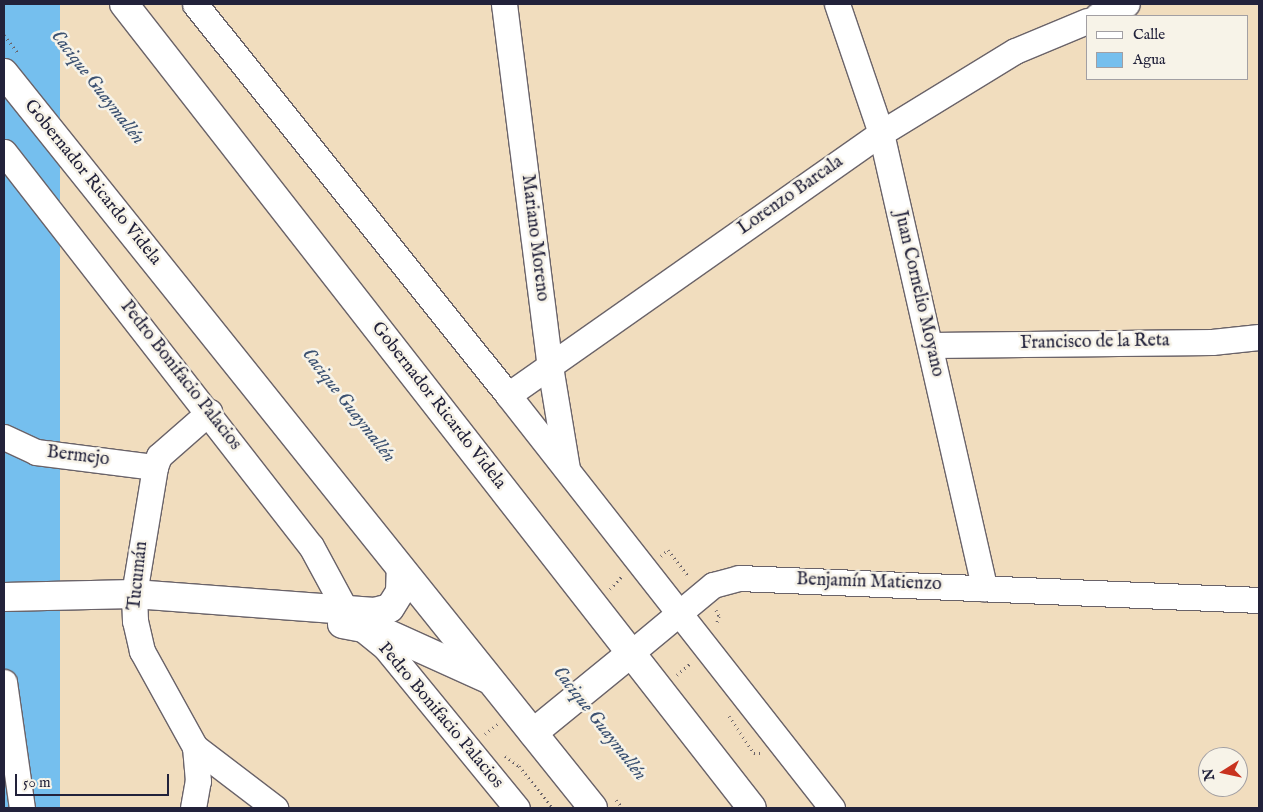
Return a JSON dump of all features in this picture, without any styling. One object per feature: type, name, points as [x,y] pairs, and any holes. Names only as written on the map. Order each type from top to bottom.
[{"type":"main road","name":"Gobernador Ricardo Videla","points":[[124,4],[752,808]]},
{"type":"main road","name":"Gobernador Ricardo Videla","points":[[4,73],[592,808]]},
{"type":"main road","points":[[4,597],[134,594],[244,604],[255,612],[352,618],[390,608],[400,592],[401,569]]},
{"type":"main road","points":[[352,618],[488,679]]},
{"type":"main road","name":"Benjamín Matienzo","points":[[533,733],[631,653]]},
{"type":"street","name":"Mariano Moreno","points":[[504,4],[550,366],[568,471]]},
{"type":"street","name":"Juan Cornelio Moyano","points":[[837,4],[881,133],[984,588]]},
{"type":"street","points":[[1100,15],[1127,4]]},
{"type":"street","points":[[198,5],[508,394],[832,808]]},
{"type":"street","name":"Lorenzo Barcala","points":[[508,394],[881,133],[1015,51],[1086,20]]},
{"type":"street","name":"Pedro Bonifacio Palacios","points":[[5,155],[209,412],[311,546],[352,618],[385,647],[517,808]]},
{"type":"street","name":"Francisco de la Reta","points":[[930,345],[1212,342],[1259,337]]},
{"type":"street","name":"Tucumán","points":[[194,808],[198,781],[195,747],[142,651],[135,621],[134,594],[154,467],[159,456],[209,412]]},
{"type":"street","name":"Bermejo","points":[[4,437],[36,452],[154,467]]},
{"type":"street","name":"Benjamín Matienzo","points":[[631,653],[678,612],[713,585],[739,578],[1259,600]]},
{"type":"street","points":[[4,682],[22,808]]},
{"type":"street","points":[[195,747],[275,808]]},
{"type":"water","points":[[4,4],[60,4],[60,808],[4,808]]},
{"type":"pier","points":[[579,660],[609,699],[573,727],[543,688]]},
{"type":"water label","name":"Cacique Guaymallén","points":[[97,88]]},
{"type":"water label","name":"Cacique Guaymallén","points":[[348,406]]},
{"type":"water label","name":"Cacique Guaymallén","points":[[599,724]]}]
